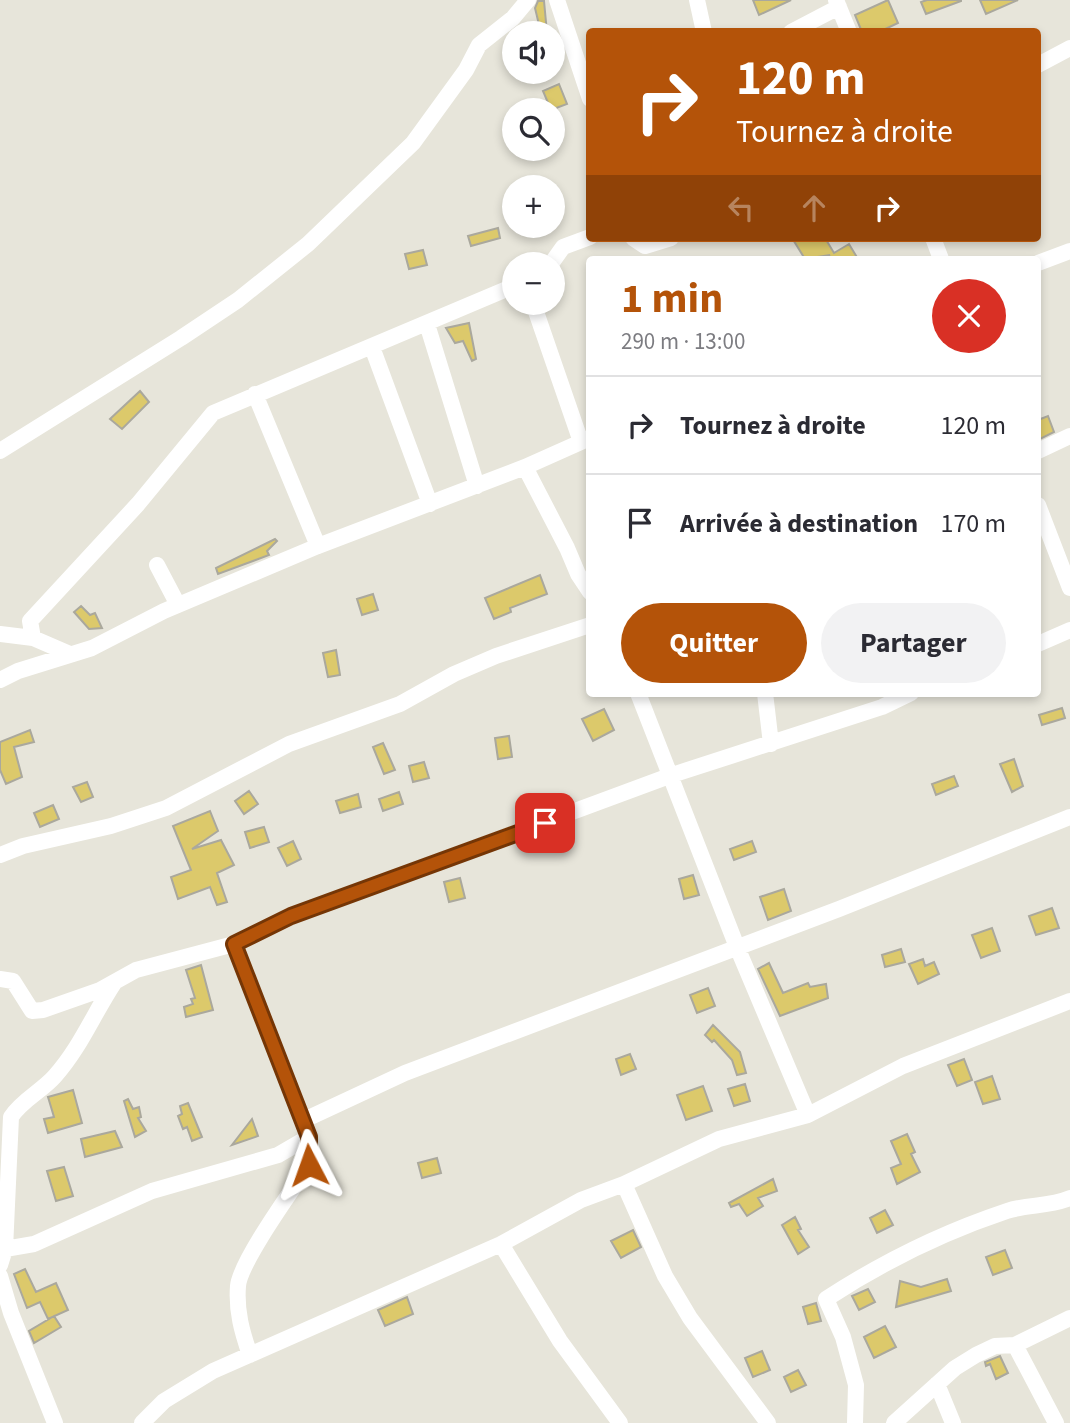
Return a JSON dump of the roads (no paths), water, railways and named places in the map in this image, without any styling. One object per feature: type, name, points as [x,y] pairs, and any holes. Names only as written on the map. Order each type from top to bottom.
[{"type":"street","points":[[0,451],[181,338],[208,317],[237,300],[308,244],[413,143],[466,70],[480,46],[513,18],[528,0]]},
{"type":"street","points":[[557,0],[586,87]]},
{"type":"street","points":[[697,0],[703,28]]},
{"type":"street","points":[[798,28],[837,4],[847,28]]},
{"type":"street","points":[[1041,63],[1070,48]]},
{"type":"street","points":[[560,252],[564,247],[586,239]]},
{"type":"street","points":[[640,242],[645,246],[658,242]]},
{"type":"street","points":[[1041,262],[1070,251]]},
{"type":"street","points":[[33,638],[30,621],[138,504],[213,413],[502,291]]},
{"type":"street","points":[[0,680],[108,641],[178,605],[318,546],[477,486],[586,440],[538,315]]},
{"type":"street","points":[[427,324],[477,486]]},
{"type":"street","points":[[372,347],[430,504]]},
{"type":"street","points":[[255,394],[318,546]]},
{"type":"street","points":[[1041,450],[1070,436]]},
{"type":"street","points":[[525,467],[586,586]]},
{"type":"street","points":[[1041,513],[1070,588]]},
{"type":"street","points":[[158,565],[178,605]]},
{"type":"street","points":[[0,855],[23,846],[110,826],[166,808],[289,744],[407,701],[454,674],[496,656],[586,626]]},
{"type":"street","points":[[1041,643],[1070,630]]},
{"type":"street","points":[[0,634],[33,638],[70,654]]},
{"type":"street","points":[[640,697],[737,947],[808,1115]]},
{"type":"street","points":[[765,697],[771,744]]},
{"type":"street","points":[[0,979],[13,981],[32,1011],[43,1010],[136,970],[234,944],[291,916],[672,775],[882,707],[903,697]]},
{"type":"street","points":[[302,1121],[405,1073],[1070,817]]},
{"type":"street","points":[[234,944],[309,1137],[309,1165],[248,1260],[238,1285],[239,1324],[250,1355]]},
{"type":"street","points":[[115,981],[94,1012],[81,1044],[65,1060],[58,1074],[11,1117],[2,1257],[152,1191],[278,1155],[309,1137]]},
{"type":"street","points":[[142,1423],[164,1401],[213,1371],[501,1244],[581,1200],[624,1184],[719,1139],[808,1115],[903,1066],[1070,1002]]},
{"type":"street","points":[[624,1184],[665,1276],[691,1318],[768,1423]]},
{"type":"street","points":[[855,1423],[856,1385],[843,1336],[826,1299],[942,1235],[1019,1207],[1054,1205],[1070,1199]]},
{"type":"street","points":[[501,1244],[561,1340],[620,1423]]},
{"type":"street","points":[[0,1276],[11,1313],[55,1423]]},
{"type":"street","points":[[894,1423],[937,1384],[976,1356],[995,1346],[1016,1345],[1070,1318]]},
{"type":"street","points":[[1016,1345],[1039,1384],[1056,1423]]},
{"type":"street","points":[[937,1384],[953,1423]]}]
